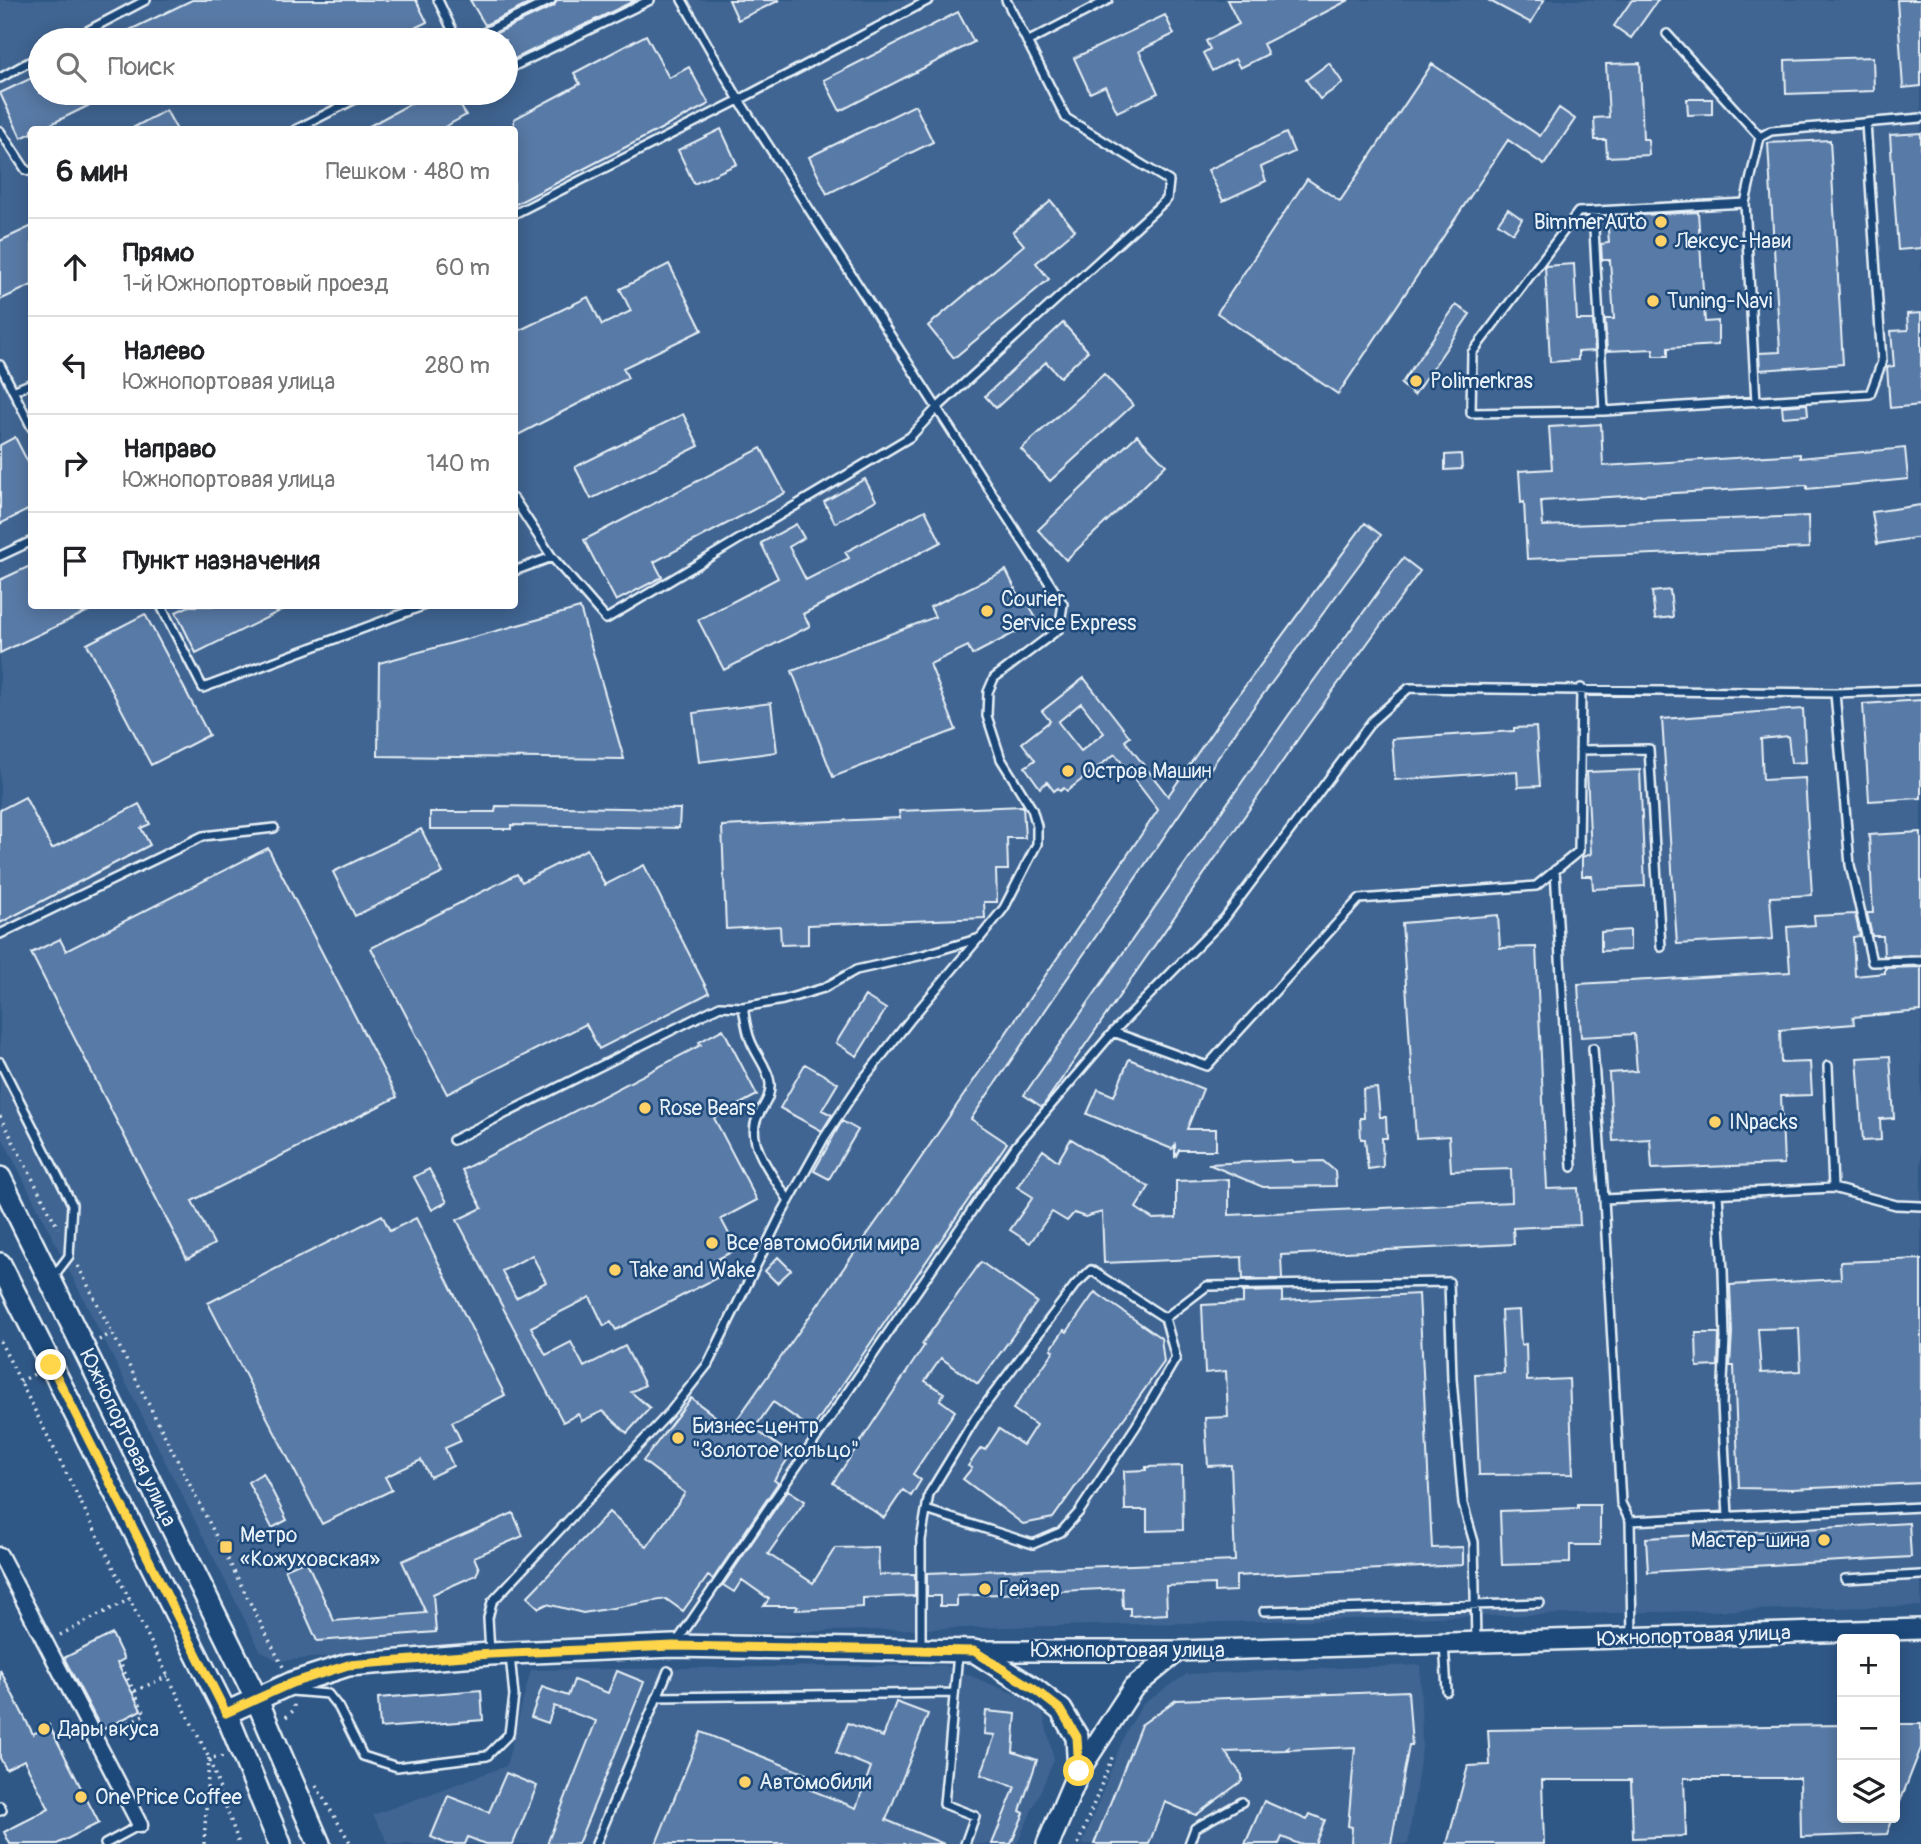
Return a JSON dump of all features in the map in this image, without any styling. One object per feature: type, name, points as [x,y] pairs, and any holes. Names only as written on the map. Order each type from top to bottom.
[{"type":"main road","name":"Южнопортовая улица","points":[[0,1178],[256,1698],[283,1733],[319,1844]]},
{"type":"main road","name":"Южнопортовая улица","points":[[0,1264],[226,1713],[279,1844]]},
{"type":"main road","name":"Южнопортовая улица","points":[[226,1713],[256,1698],[293,1687],[348,1665],[500,1654],[673,1646],[966,1650]]},
{"type":"main road","points":[[966,1650],[1034,1689],[1061,1710],[1077,1737],[1079,1771],[1048,1844]]},
{"type":"street","points":[[0,1555],[140,1825]]},
{"type":"street","name":"Южнопортовая улица","points":[[966,1650],[1178,1651],[1921,1629]]},
{"type":"street","points":[[1079,1771],[1133,1688],[1178,1651]]},
{"type":"lane","points":[[93,28],[146,0]]},
{"type":"lane","points":[[438,0],[451,28]]},
{"type":"lane","points":[[494,28],[551,0]]},
{"type":"lane","points":[[518,65],[650,0]]},
{"type":"lane","points":[[293,1687],[328,1694],[339,1708],[363,1756],[397,1767],[487,1756],[509,1734],[514,1696],[488,1618],[492,1602],[670,1412],[708,1364],[789,1201],[824,1138],[861,1082],[1004,908],[1037,844],[1037,826],[1032,809],[1001,759],[987,716],[988,692],[994,678],[1059,629],[1063,604],[739,100],[682,0]]},
{"type":"lane","points":[[518,212],[929,0]]},
{"type":"lane","points":[[518,505],[552,557],[606,619],[910,437],[937,408],[1167,200],[1169,181],[1066,118],[1006,0]]},
{"type":"lane","points":[[1027,42],[1108,0]]},
{"type":"lane","points":[[1667,34],[1760,137]]},
{"type":"lane","points":[[0,78],[28,63]]},
{"type":"lane","points":[[303,126],[344,105]]},
{"type":"lane","points":[[1756,401],[1745,203],[1760,137],[1771,131],[1921,118]]},
{"type":"lane","points":[[1745,203],[1578,212],[1472,352],[1471,413],[1604,411],[1870,394],[1882,362],[1866,123]]},
{"type":"lane","points":[[0,131],[28,171]]},
{"type":"lane","points":[[1593,211],[1604,411]]},
{"type":"lane","points":[[0,365],[28,420]]},
{"type":"lane","points":[[13,391],[28,385]]},
{"type":"lane","points":[[0,556],[28,543]]},
{"type":"lane","points":[[518,570],[552,557]]},
{"type":"lane","points":[[163,609],[203,688],[415,609]]},
{"type":"lane","points":[[673,1646],[1016,1146],[1113,1032],[1224,919],[1372,721],[1409,688],[1835,693],[1921,690]]},
{"type":"lane","points":[[1113,1032],[1207,1066],[1359,899],[1536,886],[1579,851],[1581,688]]},
{"type":"lane","points":[[1835,693],[1850,865],[1872,962],[1921,961]]},
{"type":"lane","points":[[1580,750],[1649,749],[1661,947]]},
{"type":"lane","points":[[0,934],[203,836],[274,828]]},
{"type":"lane","points":[[1555,870],[1572,1167]]},
{"type":"lane","points":[[453,1140],[720,1006],[743,1007],[783,1000],[824,988],[856,970],[923,955],[980,938]]},
{"type":"lane","points":[[743,1007],[750,1040],[768,1076],[770,1087],[769,1099],[757,1117],[753,1130],[756,1146],[789,1201]]},
{"type":"lane","points":[[1593,1048],[1621,1503],[1630,1521],[1632,1638]]},
{"type":"lane","points":[[0,1062],[72,1204],[69,1255],[50,1280]]},
{"type":"lane","points":[[1828,1066],[1833,1188]]},
{"type":"lane","points":[[1604,1199],[1833,1188],[1896,1205],[1921,1206]]},
{"type":"lane","points":[[1718,1194],[1723,1271],[1725,1338],[1722,1404],[1728,1516]]},
{"type":"lane","points":[[921,1650],[921,1540],[926,1510],[929,1494],[976,1417],[1075,1284],[1091,1270],[1165,1318],[1177,1358],[1079,1512],[1061,1532],[1034,1544],[926,1510]]},
{"type":"lane","points":[[1165,1318],[1206,1286],[1449,1282],[1463,1504],[1474,1542],[1476,1642]]},
{"type":"lane","points":[[1630,1521],[1921,1507]]},
{"type":"lane","points":[[1845,1579],[1921,1575]]},
{"type":"lane","points":[[1264,1611],[1540,1603]]},
{"type":"lane","points":[[1444,1643],[1447,1691]]},
{"type":"lane","points":[[965,1844],[975,1816],[944,1804],[954,1693],[966,1650]]},
{"type":"lane","points":[[596,1844],[668,1671]]},
{"type":"lane","points":[[657,1697],[954,1693]]},
{"type":"lane","points":[[1189,1844],[1195,1828],[1242,1802]]},
{"type":"lane","points":[[105,1844],[140,1825]]},
{"type":"path","points":[[0,1116],[293,1687],[294,1710],[286,1716],[283,1733]]},
{"type":"path","points":[[0,1341],[2,1352],[209,1758],[239,1844]]},
{"type":"path","points":[[45,1642],[130,1600]]},
{"type":"path","points":[[96,1739],[145,1714],[119,1661]]},
{"type":"path","points":[[134,1691],[168,1676]]},
{"type":"path","points":[[283,1733],[286,1716]]},
{"type":"path","points":[[209,1758],[244,1754]]},
{"type":"path","points":[[205,1844],[209,1758]]},
{"type":"path","points":[[1078,1844],[1109,1766]]},
{"type":"path","points":[[310,1775],[351,1844]]},
{"type":"shaded area","points":[[0,0],[1921,0],[1921,1606],[698,1634],[485,1642],[278,1661],[260,1650],[0,1133]]},
{"type":"shaded area","points":[[944,1665],[1041,1705],[1054,1760],[1017,1844],[389,1844],[373,1815],[506,1766],[531,1670]]},
{"type":"shaded area","points":[[1420,1665],[1422,1747],[1408,1844],[1082,1844],[1125,1734],[1143,1704],[1187,1674]]},
{"type":"building","points":[[192,0],[416,0],[427,22],[415,28],[134,28]]},
{"type":"building","points":[[470,0],[537,0],[485,25]]},
{"type":"building","points":[[557,0],[636,0],[518,57],[518,28],[507,28],[554,6]]},
{"type":"building","points":[[729,0],[780,0],[738,20]]},
{"type":"building","points":[[1227,0],[1349,0],[1263,44],[1268,54],[1240,68],[1235,59],[1212,71],[1203,53],[1210,49],[1206,41],[1239,24]]},
{"type":"building","points":[[1488,0],[1544,0],[1531,23]]},
{"type":"building","points":[[1632,0],[1658,0],[1631,38],[1614,26]]},
{"type":"building","points":[[1897,0],[1921,0],[1921,86],[1903,88]]},
{"type":"building","points":[[958,12],[974,42],[840,111],[824,80]]},
{"type":"building","points":[[1165,15],[1174,34],[1139,51],[1158,93],[1117,112],[1105,86],[1090,93],[1074,58]]},
{"type":"building","points":[[646,35],[669,78],[689,67],[709,104],[518,203],[518,126],[514,126],[514,119],[580,84],[574,73]]},
{"type":"building","points":[[1873,57],[1874,91],[1786,94],[1785,60]]},
{"type":"building","points":[[1329,63],[1343,83],[1320,99],[1306,80]]},
{"type":"building","points":[[1640,63],[1643,139],[1648,139],[1649,155],[1607,157],[1606,140],[1595,140],[1594,118],[1609,117],[1606,64]]},
{"type":"building","points":[[1432,64],[1540,136],[1559,108],[1575,119],[1544,165],[1508,140],[1338,394],[1217,313],[1307,179],[1340,201]]},
{"type":"building","points":[[28,80],[28,105],[90,105],[47,126],[28,126],[28,135],[21,138],[0,93]]},
{"type":"building","points":[[1687,99],[1712,99],[1712,114],[1688,115]]},
{"type":"building","points":[[408,105],[460,105],[466,115],[446,126],[369,126]]},
{"type":"building","points":[[915,105],[933,142],[827,194],[809,157]]},
{"type":"building","points":[[166,110],[175,126],[136,126]]},
{"type":"building","points":[[721,129],[737,164],[694,184],[678,150]]},
{"type":"building","points":[[1286,133],[1294,152],[1261,167],[1266,181],[1223,201],[1208,170]]},
{"type":"building","points":[[1921,133],[1921,248],[1898,250],[1890,135]]},
{"type":"building","points":[[1830,140],[1843,364],[1760,370],[1759,353],[1780,352],[1768,143]]},
{"type":"building","points":[[1051,201],[1075,230],[1036,263],[1049,279],[954,358],[928,326],[1024,245],[1013,232]]},
{"type":"building","points":[[1508,209],[1522,219],[1513,233],[1498,223]]},
{"type":"building","points":[[1698,212],[1705,322],[1718,321],[1718,345],[1668,348],[1668,356],[1653,356],[1653,349],[1607,351],[1605,319],[1614,319],[1610,260],[1602,260],[1601,244],[1609,243],[1607,217]]},
{"type":"building","points":[[28,228],[28,287],[0,300],[0,241]]},
{"type":"building","points":[[669,264],[702,330],[623,368],[628,378],[518,435],[518,331],[588,297],[602,325],[631,311],[620,289]]},
{"type":"building","points":[[1574,264],[1577,320],[1593,320],[1595,351],[1578,352],[1578,360],[1550,362],[1545,266]]},
{"type":"building","points":[[1456,305],[1470,314],[1414,395],[1401,384]]},
{"type":"building","points":[[1921,313],[1921,405],[1890,408],[1887,367],[1894,366],[1891,331],[1908,330],[1907,314]]},
{"type":"building","points":[[1063,323],[1088,351],[1060,377],[1046,362],[996,408],[985,396]]},
{"type":"building","points":[[1104,374],[1133,405],[1050,481],[1021,449]]},
{"type":"building","points":[[1807,404],[1808,415],[1783,417],[1782,406]]},
{"type":"building","points":[[683,414],[699,446],[591,499],[575,467]]},
{"type":"building","points":[[1601,424],[1603,466],[1800,454],[1800,458],[1905,448],[1908,479],[1807,489],[1807,485],[1541,501],[1543,526],[1808,516],[1809,548],[1527,559],[1524,502],[1521,503],[1519,471],[1552,469],[1549,427]]},
{"type":"building","points":[[1137,435],[1166,465],[1066,560],[1038,530]]},
{"type":"building","points":[[15,437],[28,462],[28,510],[0,524],[0,445]]},
{"type":"building","points":[[761,448],[785,493],[654,562],[662,577],[616,601],[584,540]]},
{"type":"building","points":[[1461,454],[1462,469],[1445,470],[1445,455]]},
{"type":"building","points":[[865,479],[876,500],[835,523],[824,502]]},
{"type":"building","points":[[1921,505],[1921,537],[1877,544],[1872,512]]},
{"type":"building","points":[[925,510],[941,542],[803,614],[810,626],[724,670],[698,620],[778,578],[761,543],[796,524],[804,538],[789,547],[806,580],[849,558],[845,552]]},
{"type":"building","points":[[1365,523],[1381,535],[1239,727],[971,1119],[1007,1143],[812,1429],[773,1402],[754,1429],[791,1454],[774,1480],[778,1483],[713,1579],[708,1576],[683,1611],[666,1599],[583,1613],[547,1604],[539,1608],[527,1597],[609,1512],[647,1547],[685,1493],[643,1461],[691,1398],[731,1428],[910,1174],[1158,810],[1115,754],[1067,791],[1064,788],[1060,791],[1058,788],[1054,791],[1047,782],[1040,788],[1025,767],[1035,760],[1022,743],[1050,721],[1042,711],[1084,678],[1130,737],[1125,741],[1168,796],[1223,716]],"holes":[[[1081,703],[1104,733],[1081,751],[1058,722]]]},
{"type":"building","points":[[1403,558],[1420,571],[1305,729],[1047,1100],[1042,1107],[1024,1095],[1288,716]]},
{"type":"building","points":[[28,567],[28,609],[93,609],[0,653],[0,580]]},
{"type":"building","points":[[1006,570],[1023,605],[1028,602],[1037,621],[972,655],[968,646],[930,664],[956,730],[833,777],[792,671],[935,617],[930,607]]},
{"type":"building","points":[[1670,590],[1673,617],[1655,619],[1652,592]]},
{"type":"building","points":[[580,608],[624,759],[378,756],[379,663]]},
{"type":"building","points":[[182,609],[284,609],[196,653],[176,612]]},
{"type":"building","points":[[145,614],[209,735],[151,765],[87,644]]},
{"type":"building","points":[[1921,700],[1921,798],[1869,801],[1863,704]]},
{"type":"building","points":[[771,703],[777,752],[699,762],[693,713]]},
{"type":"building","points":[[1803,709],[1806,762],[1791,763],[1788,736],[1761,739],[1763,780],[1805,778],[1812,895],[1770,897],[1773,939],[1677,944],[1662,719]]},
{"type":"building","points":[[1536,727],[1540,786],[1518,787],[1517,771],[1395,780],[1392,739],[1514,731],[1514,728]]},
{"type":"building","points":[[1640,770],[1645,886],[1593,889],[1592,876],[1582,876],[1582,857],[1591,854],[1587,772]]},
{"type":"building","points":[[25,797],[52,849],[139,804],[150,824],[141,828],[150,845],[0,923],[0,810]]},
{"type":"building","points":[[496,806],[680,809],[679,828],[511,825],[511,829],[430,829],[430,812],[495,812]]},
{"type":"building","points":[[1023,806],[1025,838],[1007,838],[1008,870],[996,870],[997,902],[984,902],[985,918],[808,925],[808,944],[781,945],[780,926],[726,929],[722,826],[900,818],[899,811]]},
{"type":"building","points":[[421,829],[443,873],[355,916],[333,872]]},
{"type":"building","points":[[1921,832],[1921,955],[1884,956],[1883,936],[1872,936],[1867,913],[1873,913],[1869,835]]},
{"type":"building","points":[[268,848],[397,1097],[192,1201],[214,1244],[187,1259],[31,953],[60,939],[66,951]]},
{"type":"building","points":[[587,849],[605,885],[644,865],[709,993],[599,1049],[586,1024],[447,1094],[371,948],[517,874],[522,882]]},
{"type":"building","points":[[1855,914],[1860,936],[1853,937],[1855,976],[1885,973],[1885,968],[1921,967],[1921,1011],[1853,1017],[1854,1024],[1780,1030],[1781,1063],[1810,1062],[1812,1095],[1781,1096],[1784,1164],[1652,1169],[1650,1139],[1613,1141],[1609,1073],[1637,1071],[1634,1034],[1581,1037],[1578,984],[1790,972],[1787,927],[1815,925],[1814,916]]},
{"type":"building","points":[[1498,915],[1500,948],[1536,947],[1547,1189],[1578,1188],[1580,1225],[1513,1228],[1514,1244],[1281,1255],[1282,1279],[1243,1279],[1242,1257],[1104,1263],[1102,1212],[1085,1217],[1074,1213],[1067,1221],[1052,1212],[1030,1243],[1010,1230],[1033,1197],[1017,1187],[1043,1150],[1058,1161],[1071,1139],[1149,1187],[1136,1208],[1153,1219],[1176,1218],[1176,1181],[1229,1179],[1229,1215],[1512,1202],[1511,1169],[1451,1171],[1449,1136],[1416,1138],[1402,923]]},
{"type":"building","points":[[1630,930],[1630,950],[1601,951],[1601,932]]},
{"type":"building","points":[[865,996],[886,1009],[857,1056],[836,1043]]},
{"type":"building","points":[[723,1029],[757,1095],[714,1118],[757,1200],[721,1219],[737,1249],[718,1259],[726,1273],[616,1330],[611,1322],[604,1326],[590,1297],[531,1327],[546,1355],[571,1342],[584,1367],[625,1346],[645,1385],[631,1392],[650,1408],[627,1433],[603,1411],[582,1421],[578,1414],[563,1422],[457,1220],[482,1208],[462,1170],[701,1045],[699,1042]],"holes":[[[532,1255],[546,1282],[516,1298],[502,1271]]]},
{"type":"building","points":[[1890,1056],[1894,1118],[1880,1119],[1881,1140],[1863,1141],[1857,1058]]},
{"type":"building","points":[[1129,1059],[1203,1089],[1187,1129],[1216,1129],[1216,1150],[1179,1150],[1175,1158],[1175,1145],[1172,1149],[1087,1114],[1098,1089],[1114,1096]]},
{"type":"building","points":[[805,1064],[838,1083],[822,1110],[832,1115],[822,1131],[780,1108]]},
{"type":"building","points":[[1377,1088],[1380,1117],[1386,1117],[1387,1138],[1382,1138],[1383,1167],[1368,1169],[1365,1139],[1361,1139],[1360,1118],[1364,1118],[1363,1089]]},
{"type":"building","points":[[842,1121],[858,1130],[829,1179],[814,1171]]},
{"type":"building","points":[[1323,1161],[1335,1171],[1336,1186],[1263,1187],[1208,1164]]},
{"type":"building","points":[[429,1169],[447,1202],[432,1210],[414,1177]]},
{"type":"building","points":[[382,1215],[390,1231],[416,1218],[505,1395],[452,1422],[461,1441],[445,1448],[453,1466],[430,1477],[421,1460],[385,1477],[392,1490],[322,1524],[208,1303]]},
{"type":"building","points":[[778,1257],[791,1270],[777,1283],[765,1271]]},
{"type":"building","points":[[1921,1259],[1921,1483],[1792,1489],[1739,1488],[1734,1366],[1730,1366],[1730,1285],[1841,1279],[1840,1262]],"holes":[[[1758,1329],[1799,1329],[1801,1371],[1761,1373]]]},
{"type":"building","points":[[981,1262],[1037,1302],[978,1384],[941,1358],[925,1381],[944,1393],[940,1400],[955,1411],[913,1474],[921,1480],[911,1496],[903,1490],[884,1518],[833,1483],[924,1346],[922,1344]]},
{"type":"building","points":[[1282,1291],[1282,1301],[1419,1294],[1432,1548],[1463,1547],[1463,1565],[1236,1576],[1236,1591],[1214,1592],[1214,1584],[1166,1586],[1167,1614],[1130,1616],[1130,1608],[1123,1608],[1122,1588],[957,1596],[957,1606],[940,1606],[940,1596],[927,1596],[927,1573],[1235,1561],[1231,1465],[1208,1466],[1205,1418],[1228,1417],[1226,1371],[1205,1373],[1202,1305],[1243,1303],[1243,1292]]},
{"type":"building","points":[[1095,1292],[1161,1338],[1164,1362],[1053,1518],[1023,1524],[963,1479],[972,1468],[968,1466],[981,1448],[985,1450],[999,1429],[1023,1445],[1036,1425],[1013,1409],[1054,1351],[1051,1349],[1064,1330],[1067,1332]]},
{"type":"building","points":[[1519,1310],[1521,1345],[1526,1344],[1527,1381],[1569,1379],[1573,1474],[1479,1475],[1475,1374],[1504,1373],[1501,1311]]},
{"type":"building","points":[[1696,1333],[1719,1333],[1718,1366],[1697,1367]]},
{"type":"building","points":[[1182,1466],[1183,1530],[1147,1531],[1147,1510],[1125,1510],[1124,1471]]},
{"type":"building","points":[[263,1473],[287,1520],[272,1528],[248,1482]]},
{"type":"building","points":[[788,1490],[805,1501],[768,1554],[813,1583],[835,1548],[878,1547],[879,1575],[915,1574],[915,1596],[863,1598],[863,1607],[796,1610],[798,1606],[764,1606],[769,1599],[742,1580],[734,1592],[723,1585]]},
{"type":"building","points":[[1578,1505],[1600,1505],[1600,1545],[1570,1545],[1570,1563],[1502,1565],[1500,1511],[1578,1508]]},
{"type":"building","points":[[513,1513],[523,1536],[474,1557],[479,1569],[476,1575],[433,1594],[436,1632],[317,1641],[285,1569],[306,1560],[334,1621],[426,1613],[402,1561]]},
{"type":"building","points":[[1909,1523],[1911,1557],[1648,1572],[1646,1538]]},
{"type":"building","points":[[112,1634],[124,1659],[117,1663],[141,1710],[102,1730],[64,1658]]},
{"type":"building","points":[[0,1670],[33,1734],[49,1725],[99,1823],[57,1844],[10,1844],[4,1832],[49,1809],[24,1760],[6,1769],[0,1758]]},
{"type":"building","points":[[617,1671],[644,1682],[629,1720],[578,1844],[547,1844],[596,1721],[554,1706],[548,1723],[531,1717],[542,1687],[568,1696],[574,1680],[608,1693]]},
{"type":"building","points":[[481,1690],[483,1720],[380,1728],[378,1698]]},
{"type":"building","points":[[1408,1691],[1412,1745],[1409,1745],[1391,1844],[1351,1844],[1352,1827],[1348,1826],[1355,1747],[1225,1752],[1242,1775],[1242,1781],[1196,1815],[1165,1802],[1149,1844],[1094,1844],[1141,1725],[1176,1700]]},
{"type":"building","name":"Автомобили","points":[[896,1702],[928,1714],[886,1820],[944,1844],[656,1844],[701,1732],[811,1776],[806,1788],[856,1808],[871,1767],[836,1753],[848,1723],[883,1737]]},
{"type":"building","points":[[986,1711],[1016,1714],[1013,1752],[1037,1760],[1020,1811],[1024,1813],[1011,1844],[992,1844],[1015,1787],[981,1775],[995,1735],[984,1734]]},
{"type":"building","points":[[1900,1724],[1921,1724],[1921,1748],[1900,1802]]},
{"type":"building","points":[[1837,1725],[1837,1823],[1891,1823],[1887,1834],[1801,1837],[1800,1778],[1684,1778],[1686,1836],[1633,1838],[1631,1780],[1542,1780],[1544,1844],[1447,1844],[1468,1766],[1490,1765],[1488,1730]]},
{"type":"building","points":[[506,1773],[537,1786],[513,1844],[485,1844],[468,1837],[465,1844],[447,1844],[431,1837],[448,1796],[489,1812]]},
{"type":"building","points":[[1264,1801],[1307,1820],[1310,1814],[1325,1820],[1315,1844],[1299,1844],[1282,1837],[1279,1844],[1245,1844]]},
{"type":"place","name":"BimmerAuto","points":[[1661,222]]},
{"type":"place","name":"Лексус-Нави","points":[[1661,241]]},
{"type":"place","name":"Tuning-Navi","points":[[1653,301]]},
{"type":"place","name":"Polimerkras","points":[[1416,381]]},
{"type":"place","name":"Courier Service Express","points":[[987,611]]},
{"type":"place","name":"Остров Машин","points":[[1068,771]]},
{"type":"place","name":"Rose Bears","points":[[645,1108]]},
{"type":"place","name":"INpacks","points":[[1715,1122]]},
{"type":"place","name":"Все автомобили мира","points":[[712,1243]]},
{"type":"place","name":"Take and Wake","points":[[615,1270]]},
{"type":"place","name":"Бизнес-центр \"Золотое кольцо\"","points":[[678,1438]]},
{"type":"place","name":"Мастер-шина","points":[[1824,1540]]},
{"type":"place","name":"Метро «Кожуховская»","points":[[226,1547]]},
{"type":"place","name":"Гейзер","points":[[985,1589]]},
{"type":"place","name":"Дары вкуса","points":[[44,1729]]},
{"type":"place","name":"Автомобили","points":[[745,1782]]},
{"type":"place","name":"One Price Coffee","points":[[81,1797]]},
{"type":"route","points":[[51,1365],[226,1713],[292,1683],[348,1665],[490,1654],[673,1646],[974,1651],[1034,1689],[1061,1710],[1077,1737],[1079,1771]]}]
